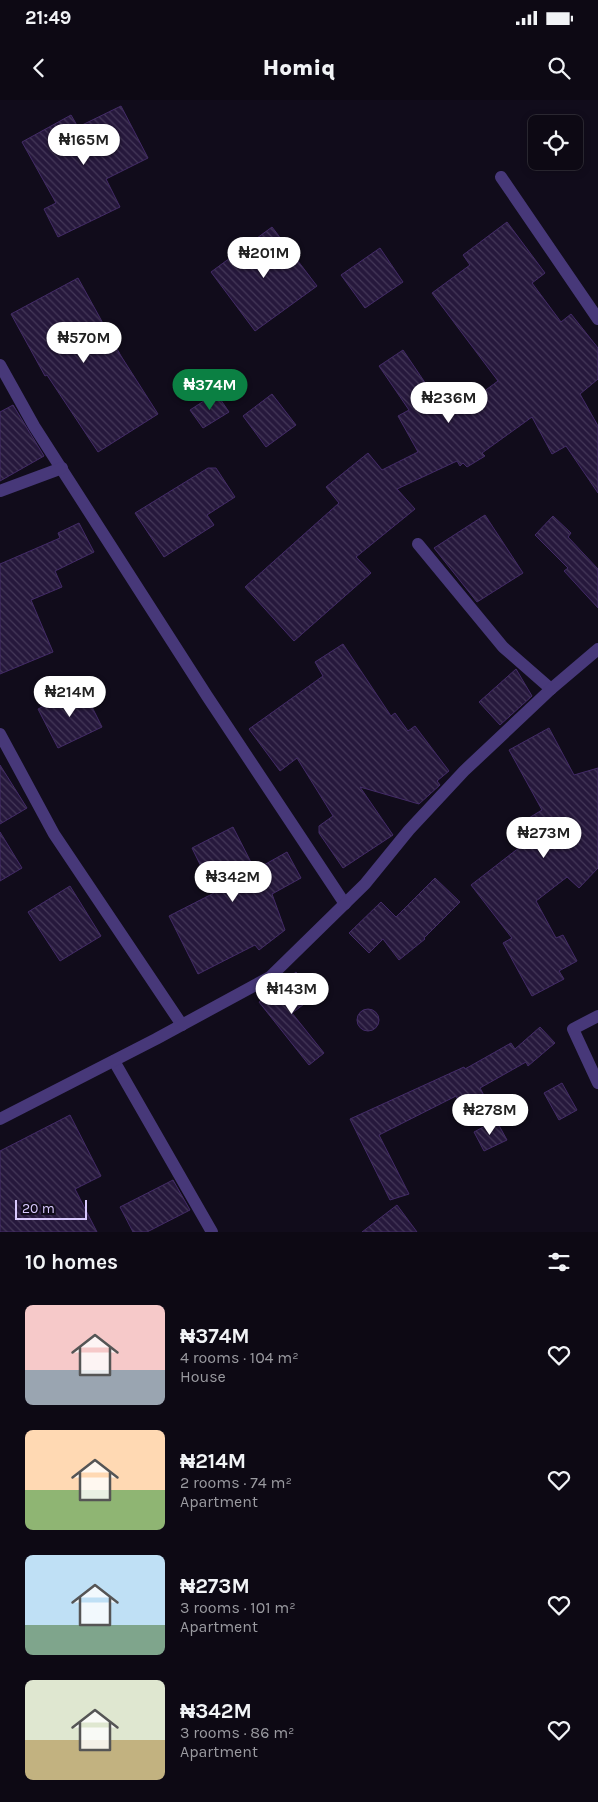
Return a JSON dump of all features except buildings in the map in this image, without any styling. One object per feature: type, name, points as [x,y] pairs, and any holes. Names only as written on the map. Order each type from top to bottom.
[{"type":"street","points":[[501,177],[598,319]]},
{"type":"street","points":[[0,365],[34,426],[207,696],[345,904]]},
{"type":"street","points":[[0,491],[62,468]]},
{"type":"street","points":[[418,544],[503,647],[551,689]]},
{"type":"street","points":[[0,1119],[114,1061],[270,977],[365,884],[408,830],[464,771],[551,689],[598,649]]},
{"type":"street","points":[[0,734],[54,834],[182,1025]]},
{"type":"street","points":[[598,1016],[573,1029],[598,1083]]},
{"type":"street","points":[[114,1061],[212,1232]]}]
